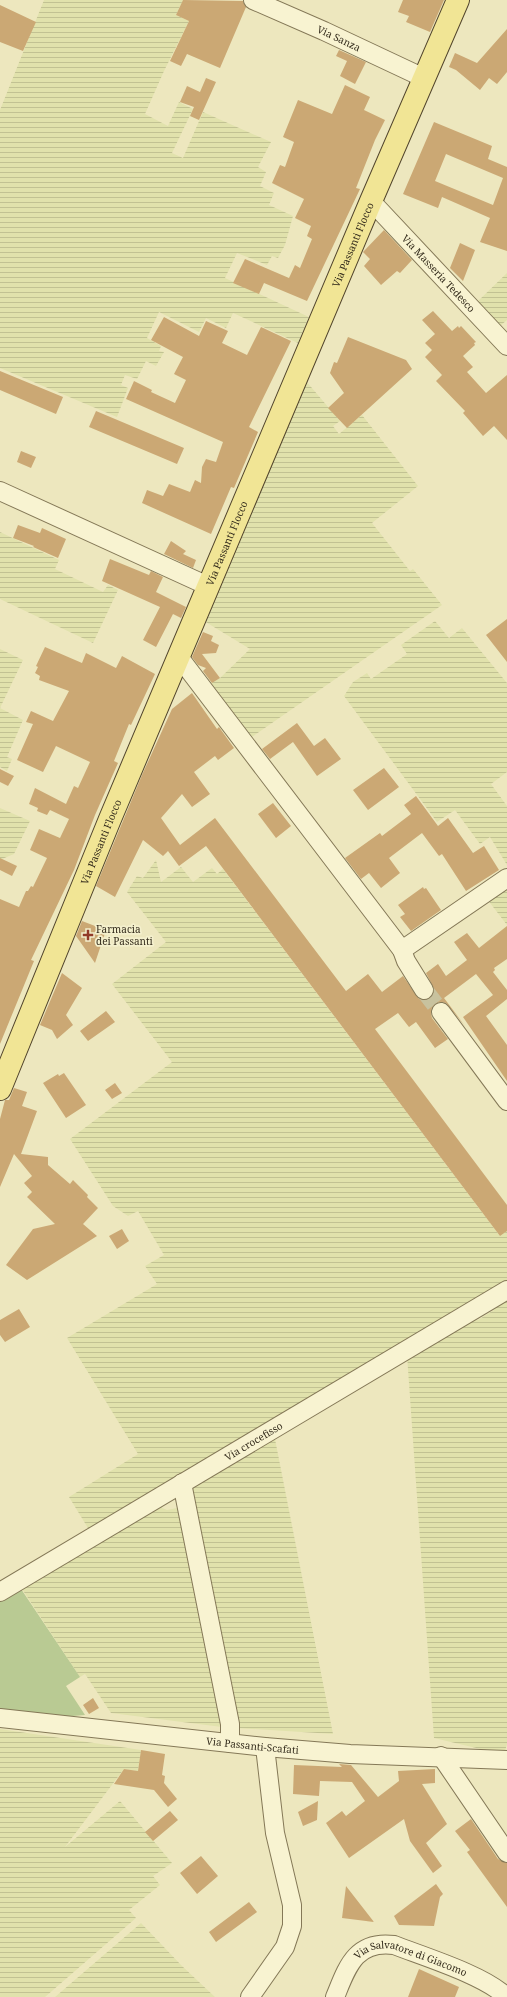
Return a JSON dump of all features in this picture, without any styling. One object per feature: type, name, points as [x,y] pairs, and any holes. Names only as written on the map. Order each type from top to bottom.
[{"type":"main road","name":"Via Passanti Flocco","points":[[0,1089],[110,819],[371,201],[458,0]]},
{"type":"street","name":"Via Sanza","points":[[252,0],[424,78]]},
{"type":"street","name":"Via Masseria Tedesco","points":[[371,201],[507,346]]},
{"type":"street","points":[[0,490],[208,586]]},
{"type":"street","points":[[179,656],[402,950],[406,961],[424,990]]},
{"type":"street","points":[[402,950],[507,878]]},
{"type":"street","points":[[441,1012],[507,1101]]},
{"type":"street","name":"Via crocefisso","points":[[0,1592],[507,1290]]},
{"type":"street","points":[[182,1483],[230,1724],[230,1744]]},
{"type":"street","name":"Via Passanti-Scafati","points":[[0,1718],[265,1747],[350,1754],[441,1756],[507,1760]]},
{"type":"street","points":[[250,1997],[285,1947],[292,1926],[292,1905],[275,1833],[265,1747]]},
{"type":"street","points":[[441,1756],[507,1853]]},
{"type":"street","name":"Via Salvatore di Giacomo","points":[[334,1997],[346,1969],[358,1954],[372,1946],[386,1944],[394,1945],[484,1981],[500,1990],[506,1997]]},
{"type":"green space","points":[[44,0],[183,0],[176,15],[189,21],[164,71],[145,114],[168,126],[179,102],[193,109],[172,153],[183,158],[203,112],[271,142],[258,167],[266,172],[260,186],[274,193],[269,205],[293,216],[285,245],[278,258],[272,256],[267,265],[237,253],[225,278],[309,317],[298,343],[233,313],[226,328],[206,318],[199,332],[159,312],[147,338],[161,346],[159,351],[164,352],[156,366],[146,361],[137,379],[125,375],[121,385],[128,388],[117,417],[0,368],[0,110]]},
{"type":"green space","points":[[507,273],[507,320],[500,326],[477,302]]},
{"type":"green space","points":[[306,381],[340,421],[333,426],[339,434],[362,415],[418,486],[372,523],[410,571],[413,569],[442,605],[249,739],[207,686],[220,678],[250,649],[204,621]]},
{"type":"green space","points":[[0,532],[59,560],[55,569],[103,592],[108,585],[118,590],[93,643],[0,599]]},
{"type":"green space","points":[[435,621],[449,638],[462,628],[507,683],[507,772],[491,784],[507,806],[507,865],[490,837],[480,844],[455,810],[437,822],[344,696],[353,682],[367,673],[371,679],[407,654],[401,645]]},
{"type":"green space","points":[[0,649],[23,660],[0,708]]},
{"type":"green space","points":[[0,708],[23,720],[7,757],[12,759],[7,771],[0,767]]},
{"type":"green space","points":[[0,808],[30,821],[14,854],[2,859],[0,863]]},
{"type":"green space","points":[[156,860],[161,882],[181,867],[193,882],[212,868],[217,874],[223,869],[500,1236],[507,1231],[507,1281],[91,1533],[69,1497],[138,1454],[67,1338],[157,1284],[145,1266],[164,1255],[138,1211],[128,1216],[113,1206],[70,1139],[172,1062],[112,984],[166,942],[127,892],[137,876],[143,878]]},
{"type":"green space","points":[[507,885],[507,925],[487,899]]},
{"type":"green space","points":[[507,1294],[507,1744],[505,1751],[489,1751],[434,1738],[407,1355],[466,1321],[478,1320],[494,1310],[502,1297]]},
{"type":"green space","points":[[274,1434],[333,1734],[236,1728],[189,1484]]},
{"type":"green space","points":[[160,1507],[167,1510],[182,1507],[222,1727],[111,1713],[85,1674],[80,1677],[20,1586]]},
{"type":"green space","points":[[19,1586],[80,1677],[66,1686],[85,1715],[60,1717],[0,1709],[0,1598]]},
{"type":"green space","points":[[0,1729],[141,1750],[138,1771],[124,1769],[65,1847],[120,1801],[172,1863],[153,1876],[160,1885],[129,1910],[136,1918],[45,1997],[0,1997]]},
{"type":"green space","points":[[141,1923],[182,1966],[215,1997],[55,1997]]},
{"type":"building","points":[[183,0],[243,1],[246,7],[220,68],[187,54],[181,66],[170,61],[189,21],[176,15]]},
{"type":"building","points":[[403,0],[444,0],[430,32],[406,22],[409,16],[398,12]]},
{"type":"building","points":[[0,5],[36,22],[23,51],[0,42]]},
{"type":"building","points":[[507,29],[507,72],[497,84],[489,78],[480,90],[456,70],[449,67],[455,53],[477,63]]},
{"type":"building","points":[[339,50],[366,62],[355,84],[340,76],[347,61],[336,56]]},
{"type":"building","points":[[206,78],[216,82],[199,120],[190,116],[194,107],[180,102],[187,86],[200,92]]},
{"type":"building","points":[[345,85],[370,97],[364,110],[385,120],[375,140],[356,188],[360,189],[307,301],[264,283],[259,294],[233,283],[245,259],[289,278],[295,265],[300,268],[312,239],[307,236],[311,226],[295,218],[304,199],[272,183],[280,165],[285,167],[294,142],[283,137],[298,100],[332,114]]},
{"type":"building","points":[[434,122],[492,146],[488,159],[507,167],[507,251],[480,242],[490,218],[442,197],[438,208],[403,194]],"holes":[[[446,154],[503,178],[493,205],[435,181]]]},
{"type":"building","points":[[384,230],[412,260],[400,273],[397,271],[381,285],[364,266],[370,259],[363,252]]},
{"type":"building","points":[[460,243],[475,250],[463,281],[450,268]]},
{"type":"building","points":[[433,311],[452,331],[458,326],[459,328],[461,326],[476,342],[474,343],[475,345],[463,356],[473,367],[467,372],[486,393],[507,375],[507,440],[494,426],[483,436],[463,413],[465,411],[436,381],[442,375],[425,357],[432,350],[425,343],[435,334],[422,320]]},
{"type":"building","points":[[164,317],[199,336],[206,321],[228,331],[222,343],[247,355],[261,327],[291,341],[249,427],[258,432],[234,488],[231,487],[211,534],[142,503],[147,490],[163,496],[169,484],[190,492],[195,480],[201,483],[202,467],[206,459],[216,462],[223,442],[126,399],[134,381],[152,390],[151,392],[175,403],[186,380],[174,374],[183,357],[151,340]]},
{"type":"building","points":[[348,337],[406,360],[412,369],[347,428],[328,408],[344,393],[330,373],[334,362],[337,363]]},
{"type":"building","points":[[0,371],[63,397],[56,414],[0,390]]},
{"type":"building","points":[[96,411],[184,448],[177,464],[89,427]]},
{"type":"building","points":[[21,451],[36,457],[31,468],[17,462]]},
{"type":"building","points":[[18,525],[40,533],[42,528],[66,539],[58,558],[33,547],[34,546],[13,538]]},
{"type":"building","points":[[171,541],[186,551],[183,554],[196,560],[193,568],[164,554]]},
{"type":"building","points":[[110,559],[149,575],[151,571],[163,577],[156,592],[186,607],[181,618],[173,614],[156,647],[143,640],[160,607],[102,581]]},
{"type":"building","points":[[507,619],[507,662],[486,635]]},
{"type":"building","points":[[203,632],[213,636],[211,641],[219,645],[216,653],[202,654],[220,678],[212,683],[203,671],[206,668],[198,665],[192,657]]},
{"type":"building","points":[[45,647],[82,663],[86,653],[116,668],[122,656],[155,674],[131,725],[129,724],[114,761],[118,763],[95,815],[74,870],[31,960],[34,961],[0,1044],[0,899],[19,907],[26,891],[28,891],[31,886],[33,887],[47,858],[30,850],[39,829],[60,838],[69,819],[50,810],[47,815],[37,811],[38,808],[29,804],[35,788],[66,804],[74,786],[78,788],[90,762],[56,746],[43,772],[17,760],[33,724],[26,722],[31,711],[53,721],[69,691],[39,680],[40,676],[35,673],[38,667],[36,666]]},
{"type":"building","points":[[192,693],[217,729],[219,727],[234,748],[218,760],[215,756],[194,772],[210,794],[192,807],[182,794],[161,818],[180,845],[215,818],[346,991],[368,974],[382,992],[403,976],[419,999],[429,999],[433,995],[434,989],[426,973],[438,964],[446,976],[467,960],[454,942],[467,933],[479,948],[507,926],[507,959],[494,968],[495,970],[493,972],[507,990],[507,999],[486,1016],[507,1045],[507,1081],[463,1017],[493,995],[476,974],[444,998],[465,1026],[446,1003],[439,1002],[432,1007],[432,1018],[448,1039],[435,1048],[416,1022],[409,1027],[398,1013],[375,1029],[507,1205],[507,1231],[500,1236],[206,846],[179,866],[168,851],[163,856],[143,840],[115,897],[96,886],[142,775],[172,709]]},
{"type":"building","points":[[297,723],[314,746],[325,738],[341,759],[317,776],[293,742],[270,759],[262,749]]},
{"type":"building","points":[[384,768],[399,787],[368,810],[353,790]]},
{"type":"building","points":[[0,769],[14,776],[8,786],[0,782]]},
{"type":"building","points":[[416,796],[438,826],[448,818],[473,853],[484,846],[499,870],[466,891],[442,854],[439,856],[422,833],[389,858],[400,873],[381,888],[369,873],[361,879],[345,858],[380,833],[382,836],[411,814],[404,805]]},
{"type":"building","points":[[273,803],[291,826],[276,838],[258,814]]},
{"type":"building","points":[[0,858],[17,866],[12,876],[0,870]]},
{"type":"building","points":[[423,887],[424,889],[426,888],[441,910],[411,931],[400,917],[405,914],[398,905]]},
{"type":"building","points":[[82,921],[103,929],[105,933],[95,963],[76,936]]},
{"type":"building","points":[[62,973],[82,988],[66,1015],[73,1025],[57,1039],[52,1030],[40,1025]]},
{"type":"building","points":[[106,1011],[115,1022],[88,1041],[80,1031]]},
{"type":"building","points":[[64,1073],[86,1105],[66,1118],[43,1083],[58,1074],[59,1076]]},
{"type":"building","points":[[115,1083],[122,1093],[112,1099],[105,1090]]},
{"type":"building","points":[[14,1088],[27,1092],[22,1106],[37,1111],[21,1154],[48,1157],[48,1165],[70,1184],[73,1180],[98,1208],[83,1224],[97,1236],[27,1280],[6,1265],[33,1229],[55,1224],[27,1197],[32,1192],[24,1183],[32,1176],[14,1154],[0,1187],[0,1119],[5,1100],[9,1100]]},
{"type":"building","points":[[122,1229],[129,1241],[117,1249],[109,1236]]},
{"type":"building","points":[[19,1309],[30,1327],[5,1342],[0,1335],[0,1320]]},
{"type":"building","points":[[93,1698],[99,1708],[89,1714],[83,1705]]},
{"type":"building","points":[[141,1750],[165,1754],[162,1775],[165,1776],[164,1783],[177,1799],[168,1807],[154,1790],[114,1784],[124,1769],[138,1771]]},
{"type":"building","points":[[339,1764],[351,1765],[378,1797],[399,1781],[398,1771],[435,1769],[435,1783],[422,1784],[447,1824],[426,1843],[442,1866],[433,1873],[410,1841],[404,1819],[349,1858],[326,1823],[342,1811],[346,1816],[365,1801],[352,1782],[320,1781],[319,1796],[293,1794],[294,1765],[342,1767]]},
{"type":"building","points":[[318,1801],[317,1820],[303,1826],[298,1812]]},
{"type":"building","points":[[170,1811],[178,1820],[153,1841],[145,1832]]},
{"type":"building","points":[[471,1819],[498,1859],[507,1863],[507,1907],[467,1852],[470,1850],[455,1831]]},
{"type":"building","points":[[201,1856],[218,1876],[197,1894],[180,1873]]},
{"type":"building","points":[[436,1884],[443,1894],[440,1897],[434,1926],[399,1925],[394,1916]]},
{"type":"building","points":[[346,1886],[374,1922],[342,1918]]},
{"type":"building","points":[[249,1902],[257,1912],[216,1942],[209,1932]]},
{"type":"building","points":[[419,1969],[459,1987],[455,1997],[408,1997]]},
{"type":"tunnel","points":[[424,990],[441,1012]]},
{"type":"place","name":"Farmacia dei Passanti","points":[[88,935]]}]
